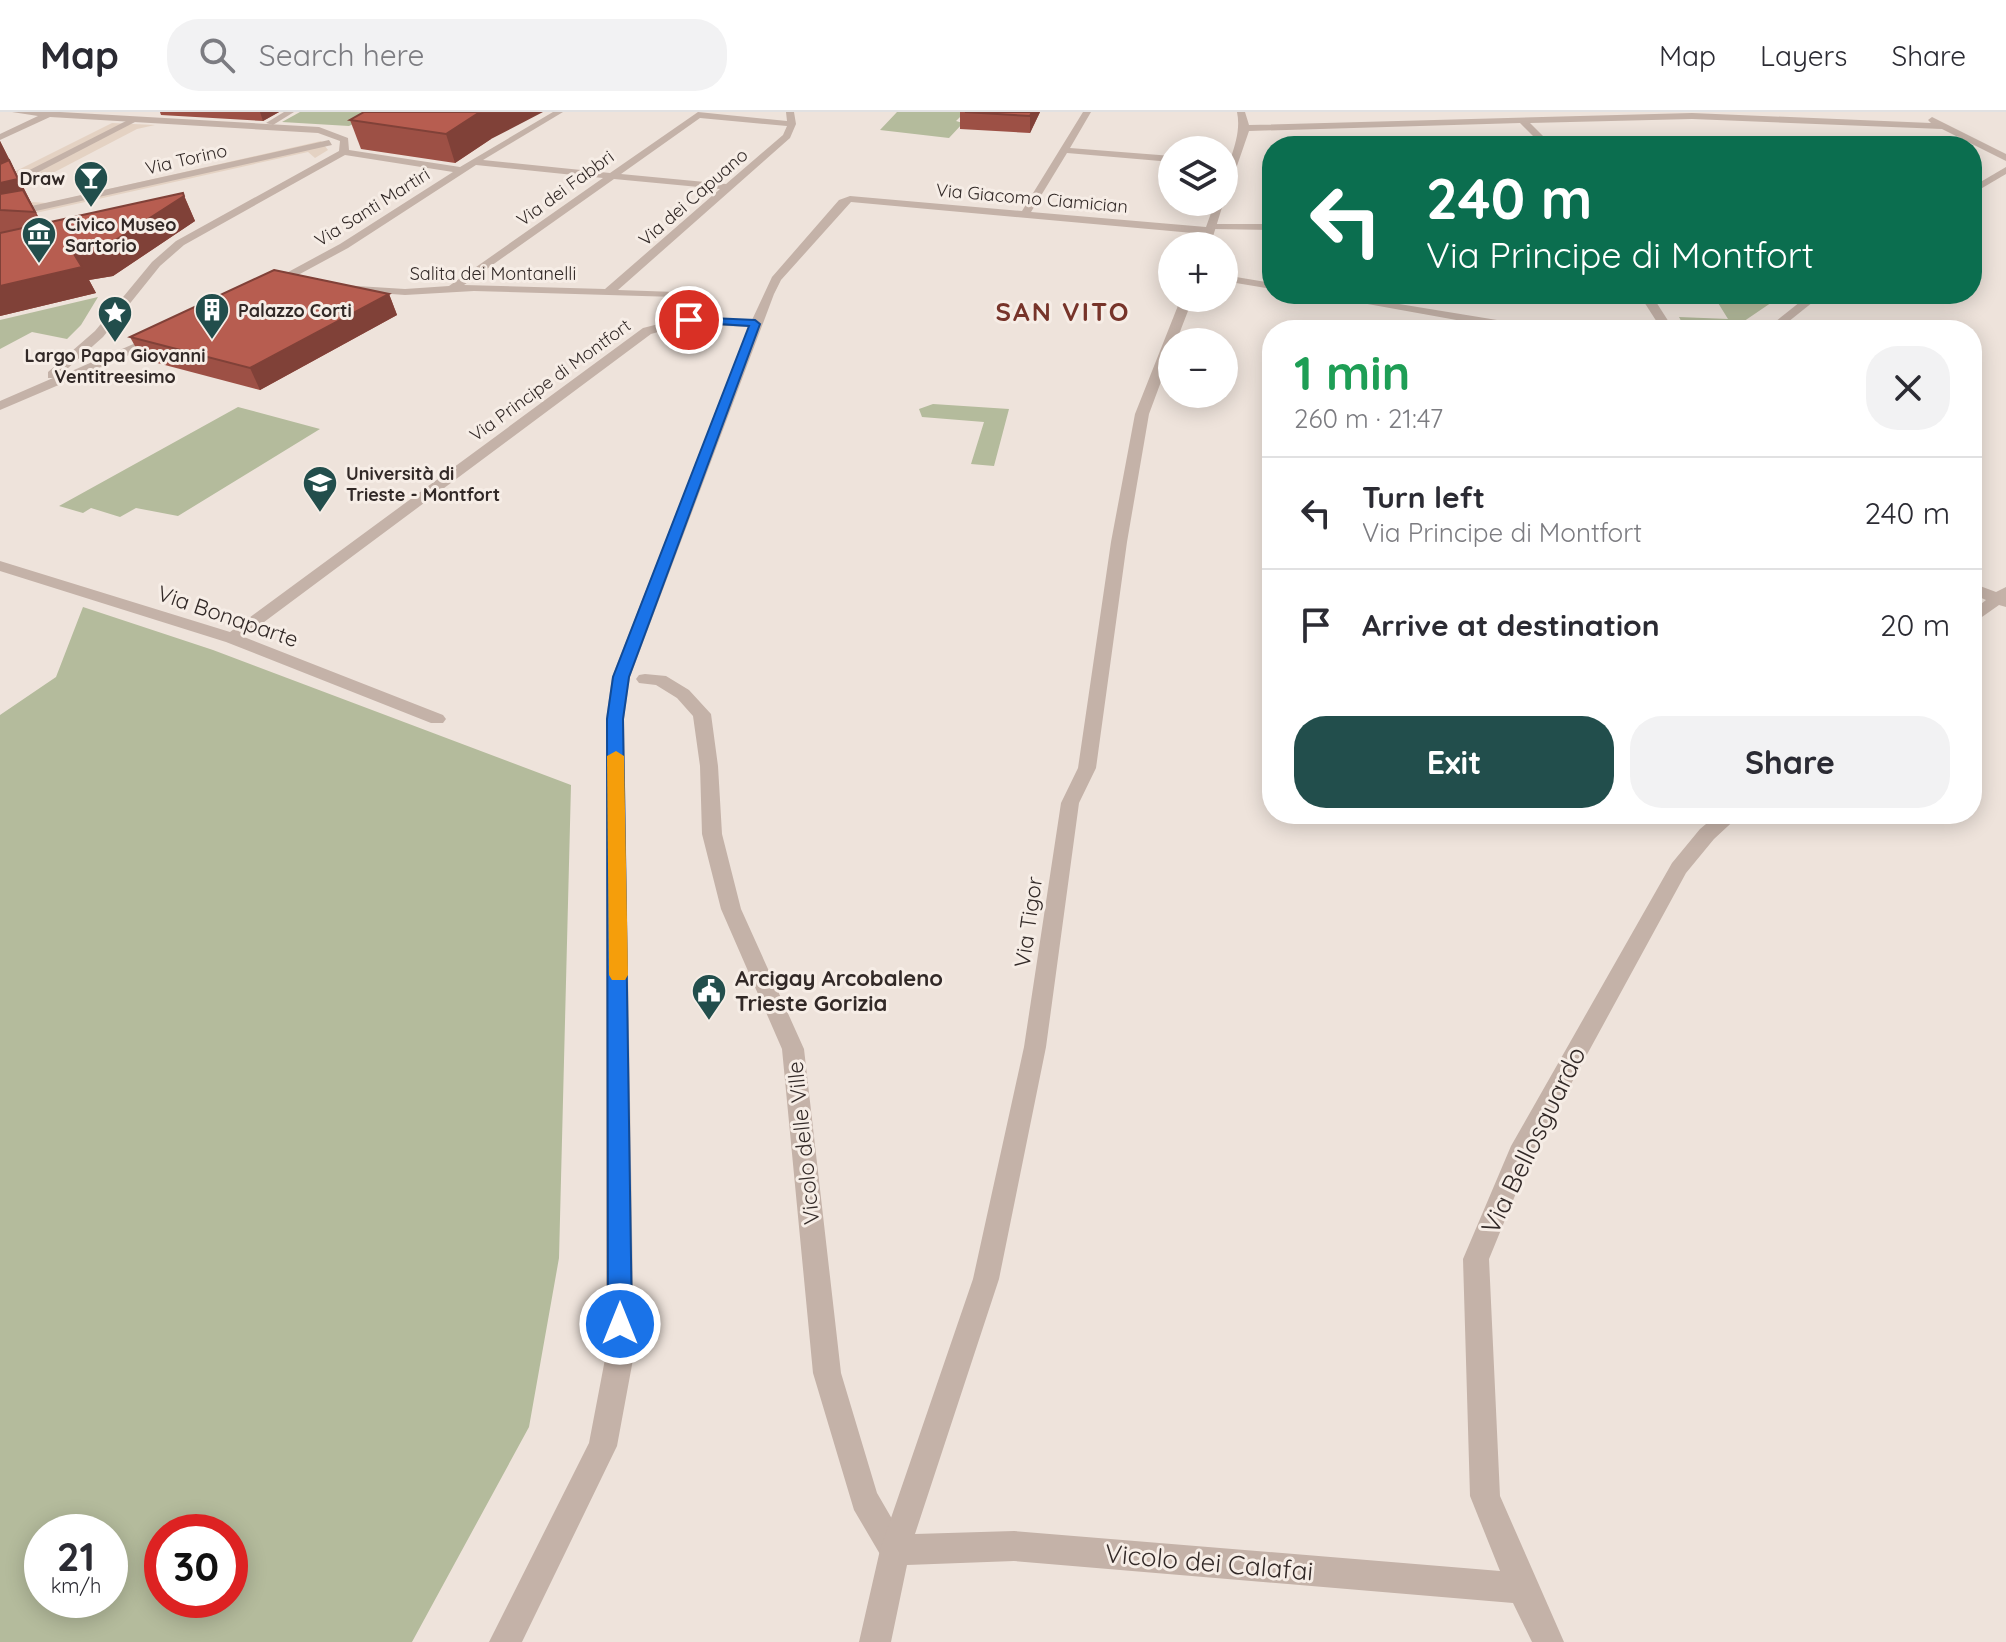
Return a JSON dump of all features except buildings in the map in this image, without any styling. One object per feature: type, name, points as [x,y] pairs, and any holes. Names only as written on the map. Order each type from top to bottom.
[{"type":"street","points":[[16,112],[134,121],[267,125],[330,133],[345,140],[344,152]]},
{"type":"street","points":[[0,189],[151,112]]},
{"type":"street","points":[[267,125],[290,112]]},
{"type":"street","name":"Via Santi Martiri","points":[[256,293],[408,206],[472,162],[559,112]]},
{"type":"street","points":[[1025,214],[1087,112]]},
{"type":"street","points":[[1238,143],[1245,128],[1241,112]]},
{"type":"street","points":[[1918,112],[1964,136]]},
{"type":"street","points":[[0,137],[51,113]]},
{"type":"street","points":[[703,114],[791,118]]},
{"type":"street","name":"Via dei Fabbri","points":[[451,289],[609,176],[703,114]]},
{"type":"street","points":[[1245,128],[1692,114],[1943,126]]},
{"type":"street","name":"Via dei Capuano","points":[[609,292],[787,136],[791,118]]},
{"type":"street","points":[[1523,121],[1538,136]]},
{"type":"street","name":"Via Torino","points":[[0,216],[329,143]]},
{"type":"street","points":[[1982,145],[2004,155]]},
{"type":"street","points":[[1065,150],[1158,158]]},
{"type":"street","points":[[28,394],[69,362],[119,311],[156,264],[180,243],[344,152],[460,170]]},
{"type":"street","points":[[472,162],[727,187]]},
{"type":"street","points":[[1982,185],[2006,170]]},
{"type":"street","name":"Via Giacomo Ciamician","points":[[755,324],[776,279],[843,202],[850,199],[1211,228],[1262,227]]},
{"type":"street","points":[[1210,232],[1215,216]]},
{"type":"street","points":[[1238,280],[1262,284]]},
{"type":"street","points":[[281,281],[304,284]]},
{"type":"street","name":"Salita dei Montanelli","points":[[335,288],[405,292],[451,289],[705,296]]},
{"type":"street","points":[[1378,304],[1473,320]]},
{"type":"street","points":[[1784,320],[1804,304]]},
{"type":"street","name":"Via Tigor","points":[[895,1550],[986,1279],[1035,1047],[1070,803],[1087,768],[1119,542],[1142,414],[1182,312]]},
{"type":"street","name":"Via Principe di Montfort","points":[[232,638],[647,331],[664,322],[689,320],[755,324]]},
{"type":"street","points":[[505,1642],[603,1446],[620,1354],[615,719],[621,677],[755,324]]},
{"type":"street","points":[[0,406],[172,332]]},
{"type":"street","name":"Via Bonaparte","points":[[0,566],[232,638],[437,719]]},
{"type":"street","points":[[1982,591],[2003,598]]},
{"type":"street","points":[[1982,612],[2003,598]]},
{"type":"street","name":"Vicolo delle Ville","points":[[645,679],[660,680],[702,714],[709,766],[712,834],[731,909],[793,1049],[827,1373],[864,1500],[895,1550]]},
{"type":"street","name":"Via Bellosguardo","points":[[1548,1642],[1522,1588],[1485,1496],[1476,1259],[1520,1154],[1679,868],[1719,824]]},
{"type":"street","name":"Vicolo dei Calafai","points":[[895,1550],[1014,1546],[1522,1588]]},
{"type":"street","points":[[875,1642],[895,1550]]},
{"type":"green space","points":[[300,112],[378,112],[349,126],[282,122]]},
{"type":"green space","points":[[897,112],[965,112],[956,121],[963,123],[949,138],[880,130]]},
{"type":"green space","points":[[98,297],[81,325],[67,339],[32,332],[0,349],[0,320]]},
{"type":"green space","points":[[1719,304],[1769,304],[1746,320],[1681,320],[1679,317],[1728,319]]},
{"type":"green space","points":[[933,404],[1009,409],[994,466],[971,464],[984,422],[922,417],[919,409]]},
{"type":"green space","points":[[238,407],[320,429],[178,516],[136,508],[120,517],[91,508],[83,513],[59,506]]},
{"type":"green space","points":[[83,607],[213,650],[571,785],[559,1258],[529,1427],[412,1642],[0,1642],[0,715],[56,677]]},
{"type":"shaded area","points":[[112,123],[155,125],[137,129],[1,200],[47,203],[321,141],[328,150],[315,158],[308,152],[0,221],[0,179]]},
{"type":"slow traffic","points":[[616,756],[619,975]]},
{"type":"place","name":"Draw","points":[[91,209]]},
{"type":"place","name":"Civico Museo Sartorio","points":[[39,265]]},
{"type":"place","name":"Palazzo Corti","points":[[212,341]]},
{"type":"place","name":"Largo Papa Giovanni Ventitreesimo","points":[[115,344]]},
{"type":"place","name":"Università di Trieste - Montfort","points":[[320,514]]},
{"type":"place","name":"Arcigay Arcobaleno Trieste Gorizia","points":[[709,1022]]},
{"type":"district","name":"SAN VITO","points":[[1063,311]]},
{"type":"route","points":[[620,1324],[615,719],[621,677],[755,324],[689,320]]}]
